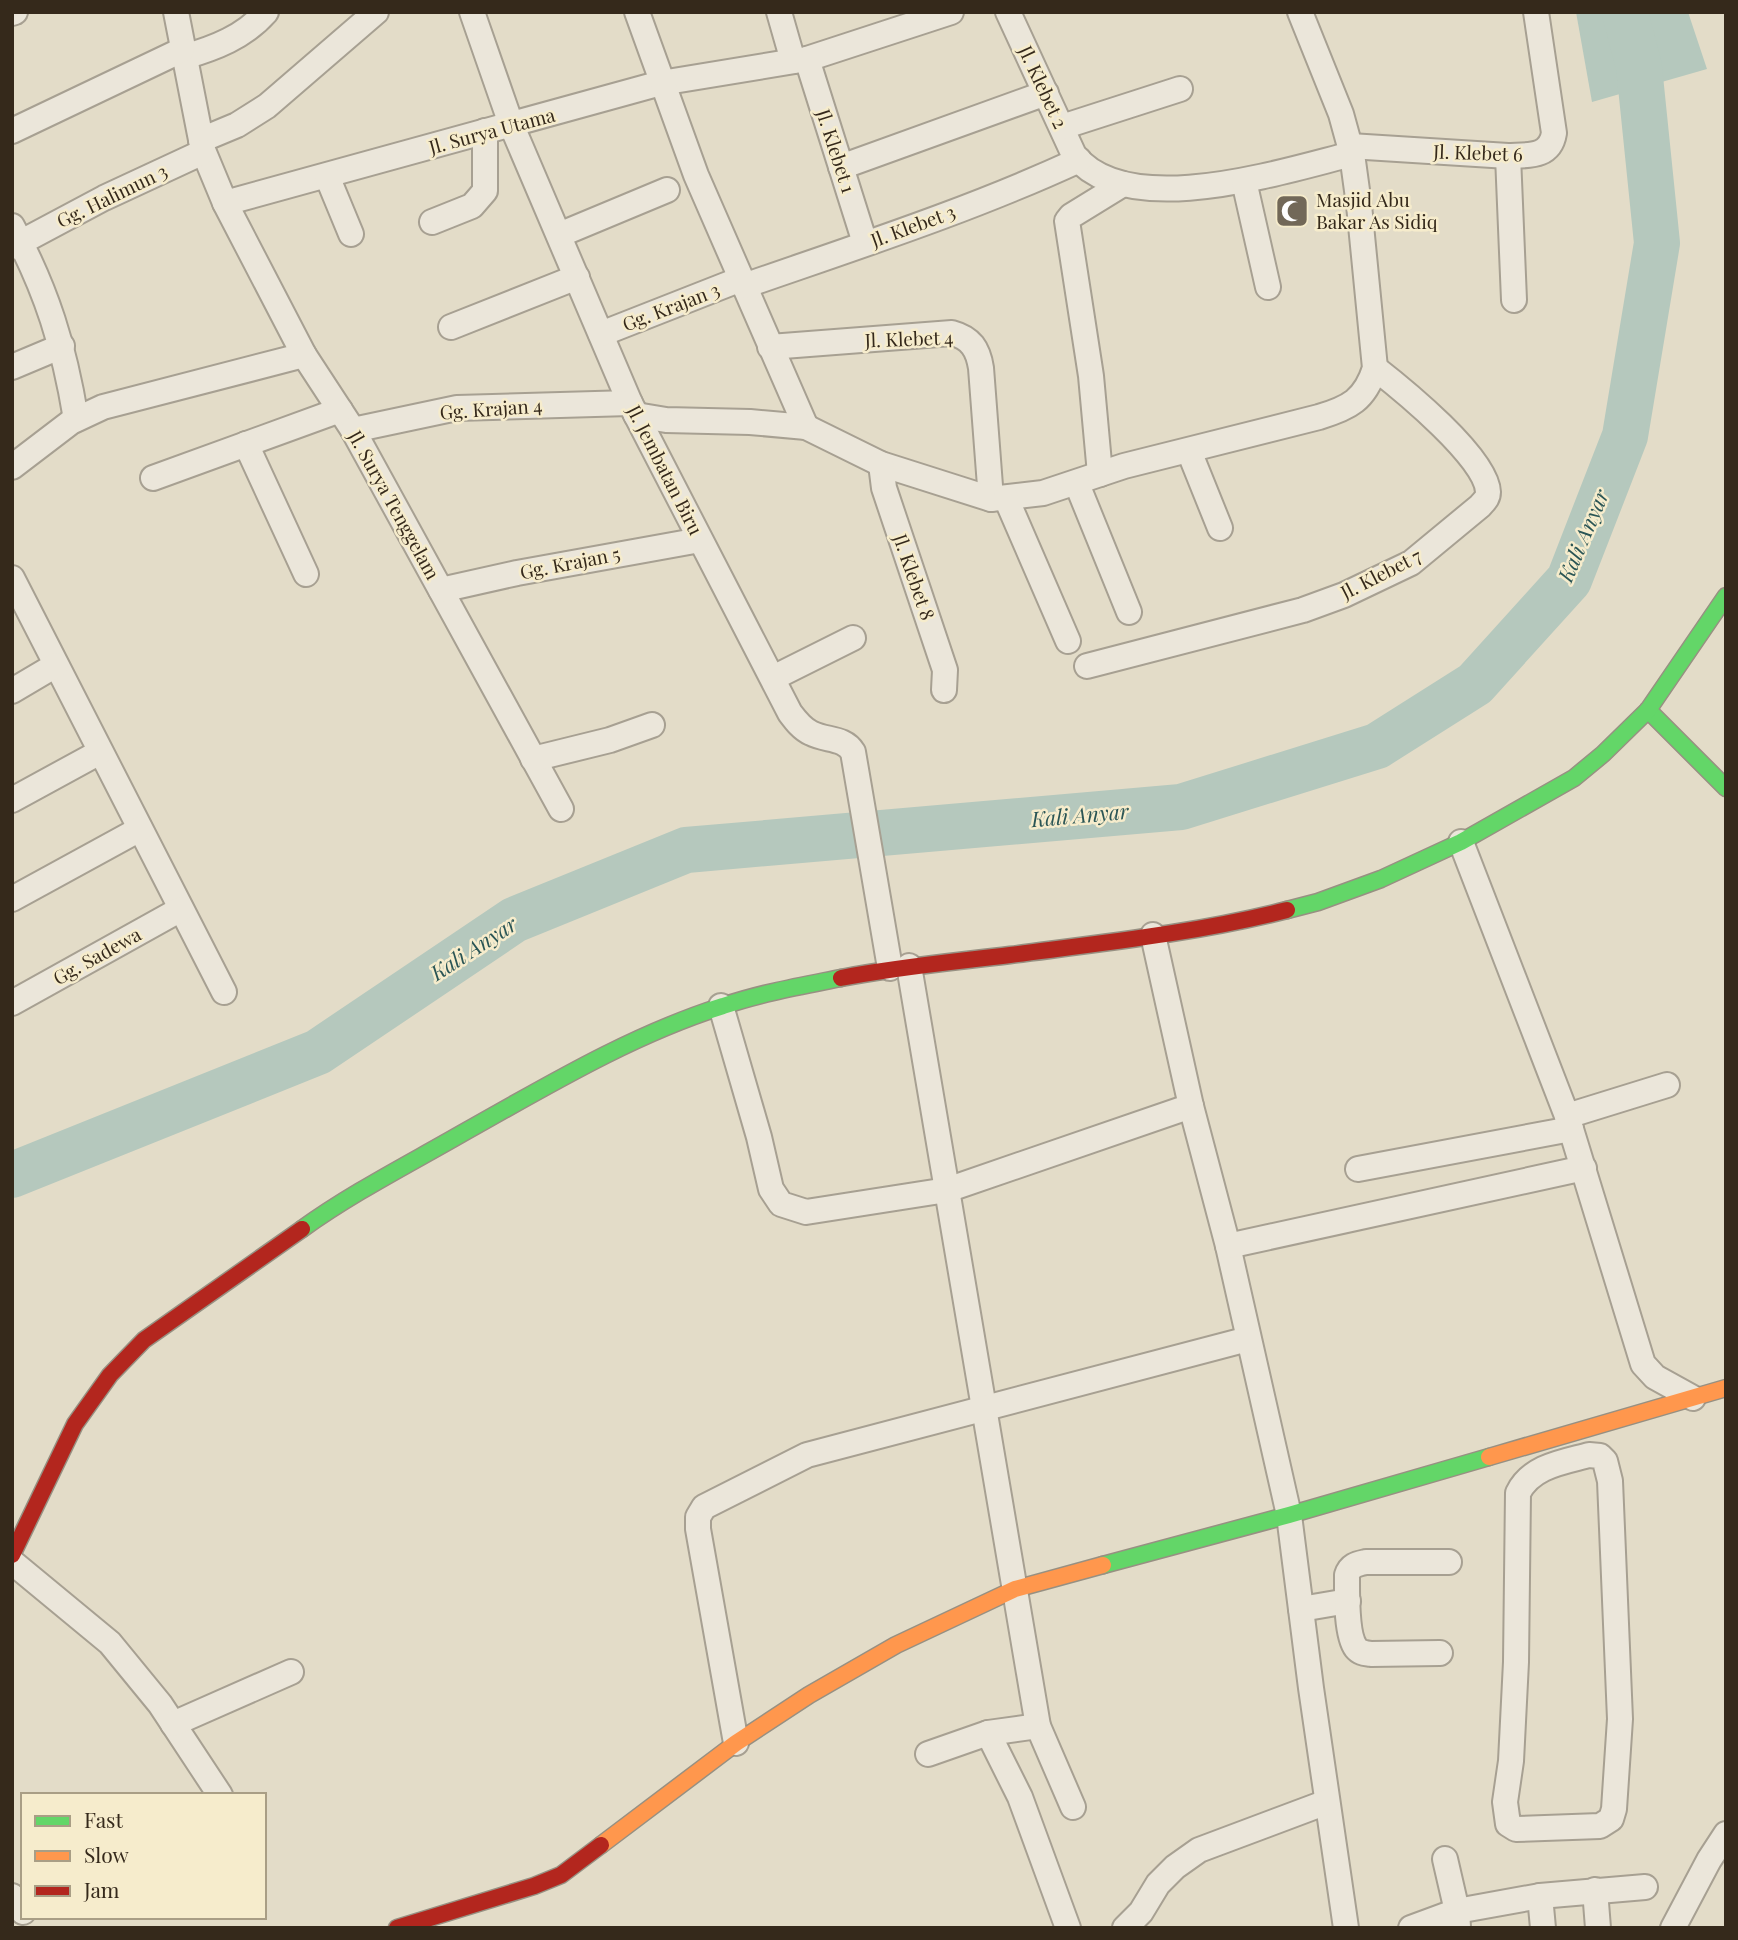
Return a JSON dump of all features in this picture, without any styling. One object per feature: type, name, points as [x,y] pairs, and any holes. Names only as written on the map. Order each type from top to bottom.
[{"type":"street","points":[[176,12],[202,146],[225,203]]},
{"type":"street","points":[[12,131],[183,53],[223,45],[248,29],[266,12]]},
{"type":"street","name":"Gg. Halimun 3","points":[[15,239],[104,198],[237,125],[267,106],[376,12]]},
{"type":"street","name":"Jl. Jembatan Biru","points":[[472,12],[511,124],[633,409],[700,540],[790,713],[803,728],[817,736],[845,743],[852,749],[879,903],[900,967]]},
{"type":"street","points":[[637,12],[696,176],[806,427]]},
{"type":"street","name":"Jl. Klebet 1","points":[[779,12],[841,167],[865,243]]},
{"type":"street","name":"Jl. Surya Utama","points":[[225,203],[661,83],[800,60],[884,23],[951,12]]},
{"type":"street","name":"Jl. Klebet 2","points":[[1008,12],[1079,160]]},
{"type":"street","points":[[1068,641],[998,498],[1043,493],[1077,484],[1100,474],[1341,410],[1356,401],[1370,384],[1375,368],[1351,150],[1341,114],[1300,12]]},
{"type":"street","name":"Jl. Klebet 6","points":[[1079,160],[1102,175],[1123,184],[1148,189],[1179,189],[1244,181],[1351,150],[1508,156],[1539,154],[1547,150],[1553,142],[1554,133],[1536,12]]},
{"type":"street","points":[[1062,127],[1180,89]]},
{"type":"street","points":[[841,167],[1045,93]]},
{"type":"street","points":[[432,222],[472,206],[485,191],[485,131]]},
{"type":"street","points":[[1508,156],[1514,300]]},
{"type":"street","name":"Jl. Klebet 3","points":[[743,283],[865,243],[1031,182],[1079,160]]},
{"type":"street","points":[[327,176],[351,234]]},
{"type":"street","points":[[1244,181],[1268,287]]},
{"type":"street","points":[[1100,474],[1091,376],[1067,221],[1123,184]]},
{"type":"street","points":[[559,235],[667,190]]},
{"type":"street","name":"Jl. Surya Tenggelam","points":[[225,203],[304,355],[347,420],[561,809]]},
{"type":"street","points":[[15,239],[40,284],[62,346],[76,419]]},
{"type":"street","points":[[452,327],[577,277]]},
{"type":"street","name":"Gg. Krajan 3","points":[[601,334],[743,283]]},
{"type":"street","name":"Jl. Klebet 4","points":[[770,347],[952,333],[961,336],[973,345],[979,357],[998,498]]},
{"type":"street","points":[[12,367],[62,346]]},
{"type":"street","points":[[12,467],[76,419],[103,407],[304,355]]},
{"type":"street","name":"Jl. Klebet 7","points":[[1087,666],[1303,610],[1344,595],[1411,563],[1480,506],[1487,498],[1485,477],[1419,402],[1375,368]]},
{"type":"street","name":"Gg. Krajan 4","points":[[153,478],[246,444],[347,420],[457,408],[633,409],[666,420],[762,422],[806,427],[881,464],[998,498]]},
{"type":"street","points":[[246,444],[306,574]]},
{"type":"street","points":[[1189,451],[1220,528]]},
{"type":"street","name":"Jl. Klebet 8","points":[[881,464],[884,488],[945,670],[944,690]]},
{"type":"street","points":[[1077,484],[1129,612]]},
{"type":"street","name":"Gg. Krajan 5","points":[[441,590],[517,572],[700,540]]},
{"type":"street","points":[[14,588],[224,992]]},
{"type":"street","points":[[12,1555],[75,1424],[110,1375],[144,1340],[335,1205],[541,1089],[650,1034],[721,1006],[767,993],[900,967],[1238,922],[1318,902],[1381,879],[1461,842],[1574,778],[1648,710],[1726,596]]},
{"type":"street","points":[[773,678],[853,638]]},
{"type":"street","points":[[12,691],[56,665]]},
{"type":"street","points":[[1648,710],[1726,789]]},
{"type":"street","points":[[533,759],[610,740],[652,725]]},
{"type":"street","points":[[12,800],[100,752]]},
{"type":"street","points":[[12,899],[140,829]]},
{"type":"street","points":[[1461,842],[1569,1123],[1643,1364],[1655,1377],[1693,1398]]},
{"type":"street","name":"Gg. Sadewa","points":[[12,1003],[181,909]]},
{"type":"street","points":[[1153,935],[1289,1515],[1346,1928]]},
{"type":"street","points":[[900,967],[947,1190],[1038,1726],[1073,1807]]},
{"type":"street","points":[[721,1006],[759,1137],[771,1189],[781,1204],[806,1212],[947,1190],[1191,1106]]},
{"type":"street","points":[[1358,1169],[1569,1123],[1667,1085]]},
{"type":"street","points":[[1228,1246],[1584,1168]]},
{"type":"street","points":[[736,1743],[698,1529],[698,1517],[704,1507],[807,1455],[1248,1339]]},
{"type":"street","points":[[397,1928],[534,1886],[561,1875],[736,1743],[809,1695],[896,1645],[1015,1589],[1289,1515],[1726,1388]]},
{"type":"street","points":[[1549,1465],[1551,1438]]},
{"type":"street","points":[[1589,1455],[1600,1456],[1605,1461],[1610,1481],[1620,1719],[1616,1796],[1611,1819],[1600,1826],[1516,1829],[1507,1824],[1505,1802],[1511,1761],[1516,1662],[1518,1493],[1527,1480],[1549,1465],[1589,1455]]},
{"type":"street","points":[[12,1562],[110,1643],[173,1724],[218,1793]]},
{"type":"street","points":[[1440,1653],[1362,1653],[1357,1649],[1350,1633],[1346,1575],[1356,1564],[1367,1562],[1449,1562]]},
{"type":"street","points":[[1301,1609],[1349,1601]]},
{"type":"street","points":[[173,1724],[291,1672]]},
{"type":"street","points":[[928,1754],[988,1733],[1038,1726]]},
{"type":"street","points":[[988,1733],[1020,1797],[1068,1928]]},
{"type":"street","points":[[1125,1928],[1141,1912],[1158,1884],[1175,1867],[1199,1850],[1327,1802]]},
{"type":"street","points":[[1673,1928],[1726,1834]]},
{"type":"street","points":[[1446,1859],[1457,1919]]},
{"type":"street","points":[[1411,1928],[1457,1919],[1540,1896],[1645,1887]]},
{"type":"street","points":[[1595,1890],[1598,1928]]},
{"type":"street","points":[[1540,1896],[1543,1928]]},
{"type":"shaded area","points":[[1576,12],[1688,12],[1707,69],[1592,102]]},
{"type":"waterway","name":"Kali Anyar","points":[[12,1175],[318,1052],[514,920],[686,850],[1181,807],[1377,746],[1475,684],[1569,580],[1625,436],[1657,243],[1639,67],[1625,12]]},
{"type":"traffic: fast","points":[[1287,910],[1318,902],[1381,879],[1461,842],[1574,778],[1648,710],[1726,596]]},
{"type":"traffic: fast","points":[[1648,710],[1726,788]]},
{"type":"traffic: fast","points":[[302,1229],[380,1180],[557,1080],[622,1047],[737,1001],[841,978]]},
{"type":"traffic: fast","points":[[1103,1565],[1489,1457]]},
{"type":"traffic: slow","points":[[1489,1457],[1726,1388]]},
{"type":"traffic: slow","points":[[601,1845],[736,1743],[809,1695],[896,1645],[1015,1589],[1103,1565]]},
{"type":"traffic: jam","points":[[841,978],[1149,937],[1287,910]]},
{"type":"traffic: jam","points":[[12,1555],[75,1424],[110,1375],[144,1340],[302,1229]]},
{"type":"traffic: jam","points":[[397,1928],[534,1886],[561,1875],[601,1845]]},
{"type":"place","name":"Masjid Abu Bakar As Sidiq","points":[[1292,211]]}]
